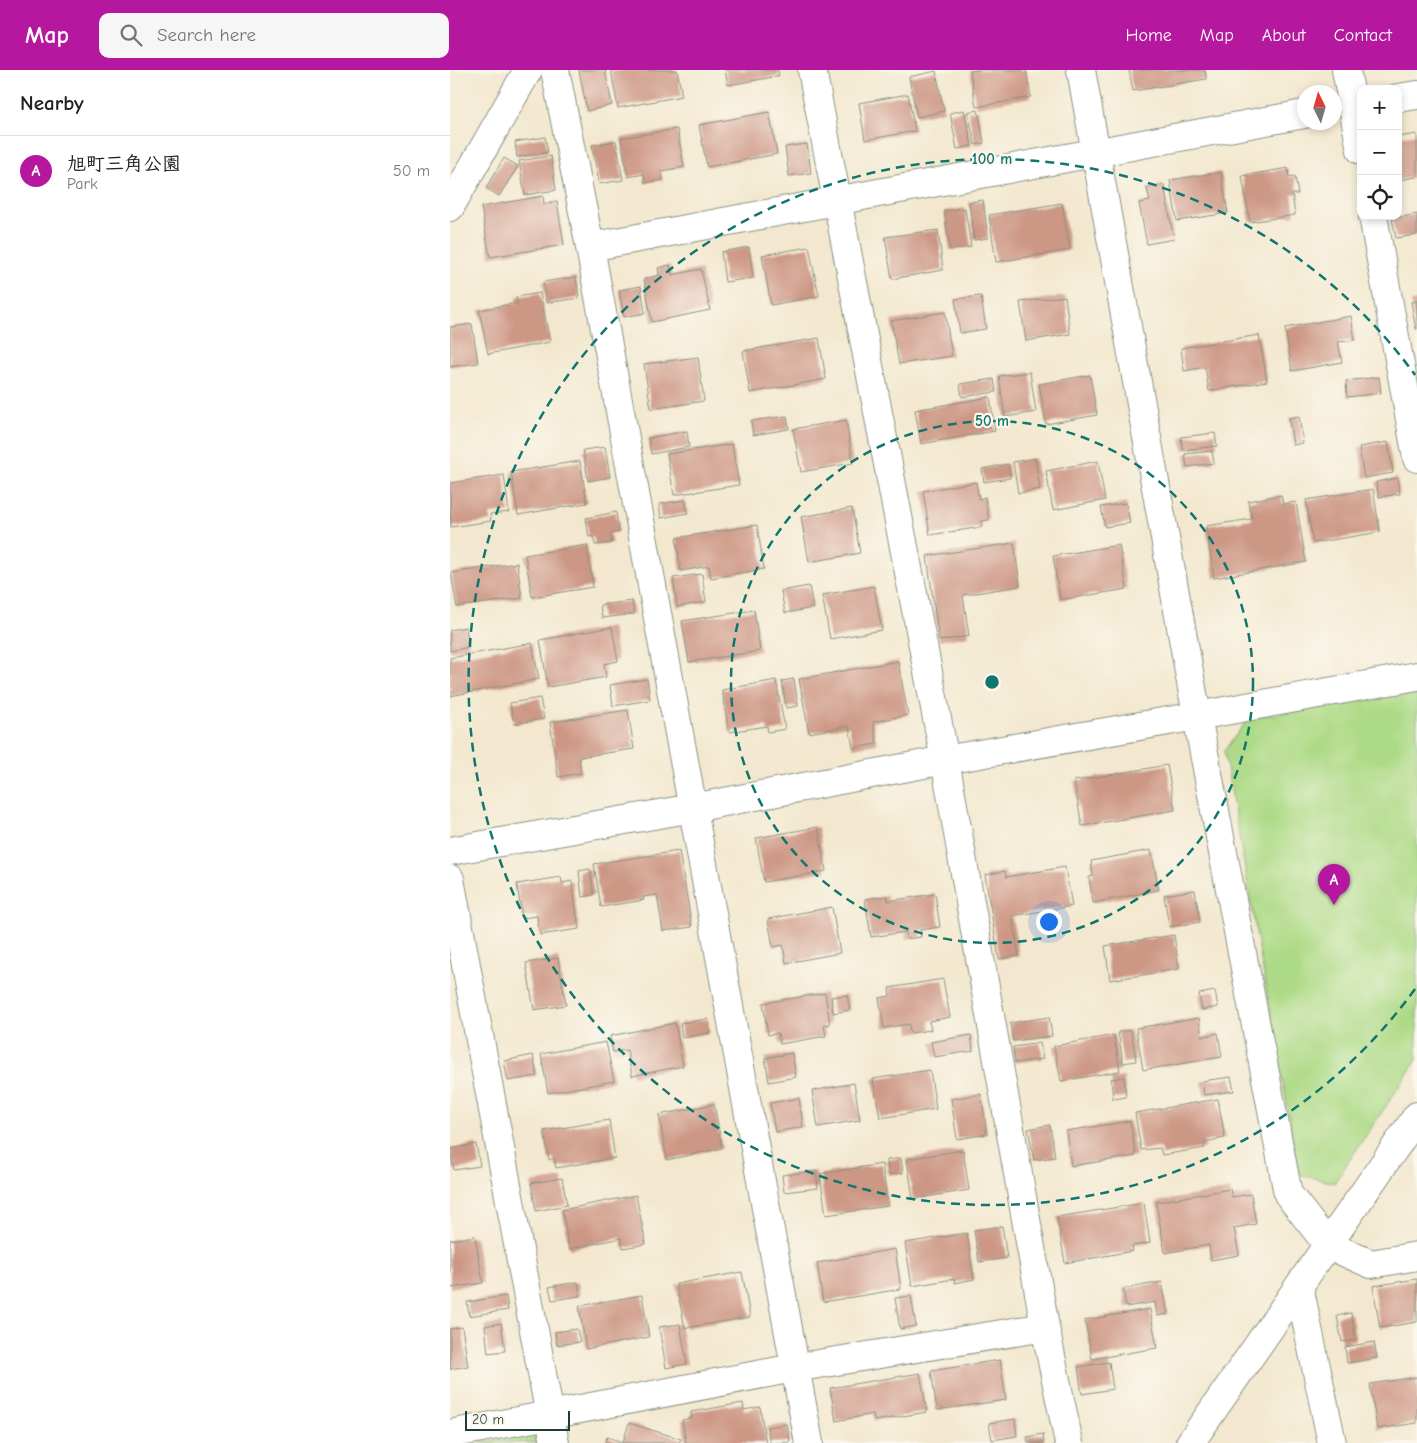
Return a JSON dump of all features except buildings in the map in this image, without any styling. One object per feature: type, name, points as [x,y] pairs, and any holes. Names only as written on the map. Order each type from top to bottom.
[{"type":"street","points":[[450,207],[528,70]]},
{"type":"street","points":[[555,70],[590,247],[809,1443]]},
{"type":"street","points":[[812,70],[945,760],[1045,1327],[1069,1443]]},
{"type":"street","points":[[1081,70],[1197,716],[1288,1194],[1328,1245],[1371,1264],[1417,1256]]},
{"type":"street","points":[[1346,70],[1349,107],[1357,136]]},
{"type":"street","points":[[1402,97],[1417,95]]},
{"type":"street","points":[[590,247],[1096,151],[1297,115]]},
{"type":"street","points":[[1374,220],[1417,458]]},
{"type":"street","points":[[450,851],[1417,676]]},
{"type":"street","points":[[450,879],[554,1443]]},
{"type":"street","points":[[1190,1443],[1417,1116]]},
{"type":"street","points":[[1299,1286],[1332,1443]]},
{"type":"street","points":[[450,1434],[794,1368],[1045,1327]]},
{"type":"green space","points":[[1417,689],[1417,1060],[1334,1183],[1299,1174],[1224,751],[1248,719]]},
{"type":"green space","points":[[539,1432],[541,1443],[480,1443]]},
{"type":"place","name":"旭町三角公園","points":[[1334,905]]}]
